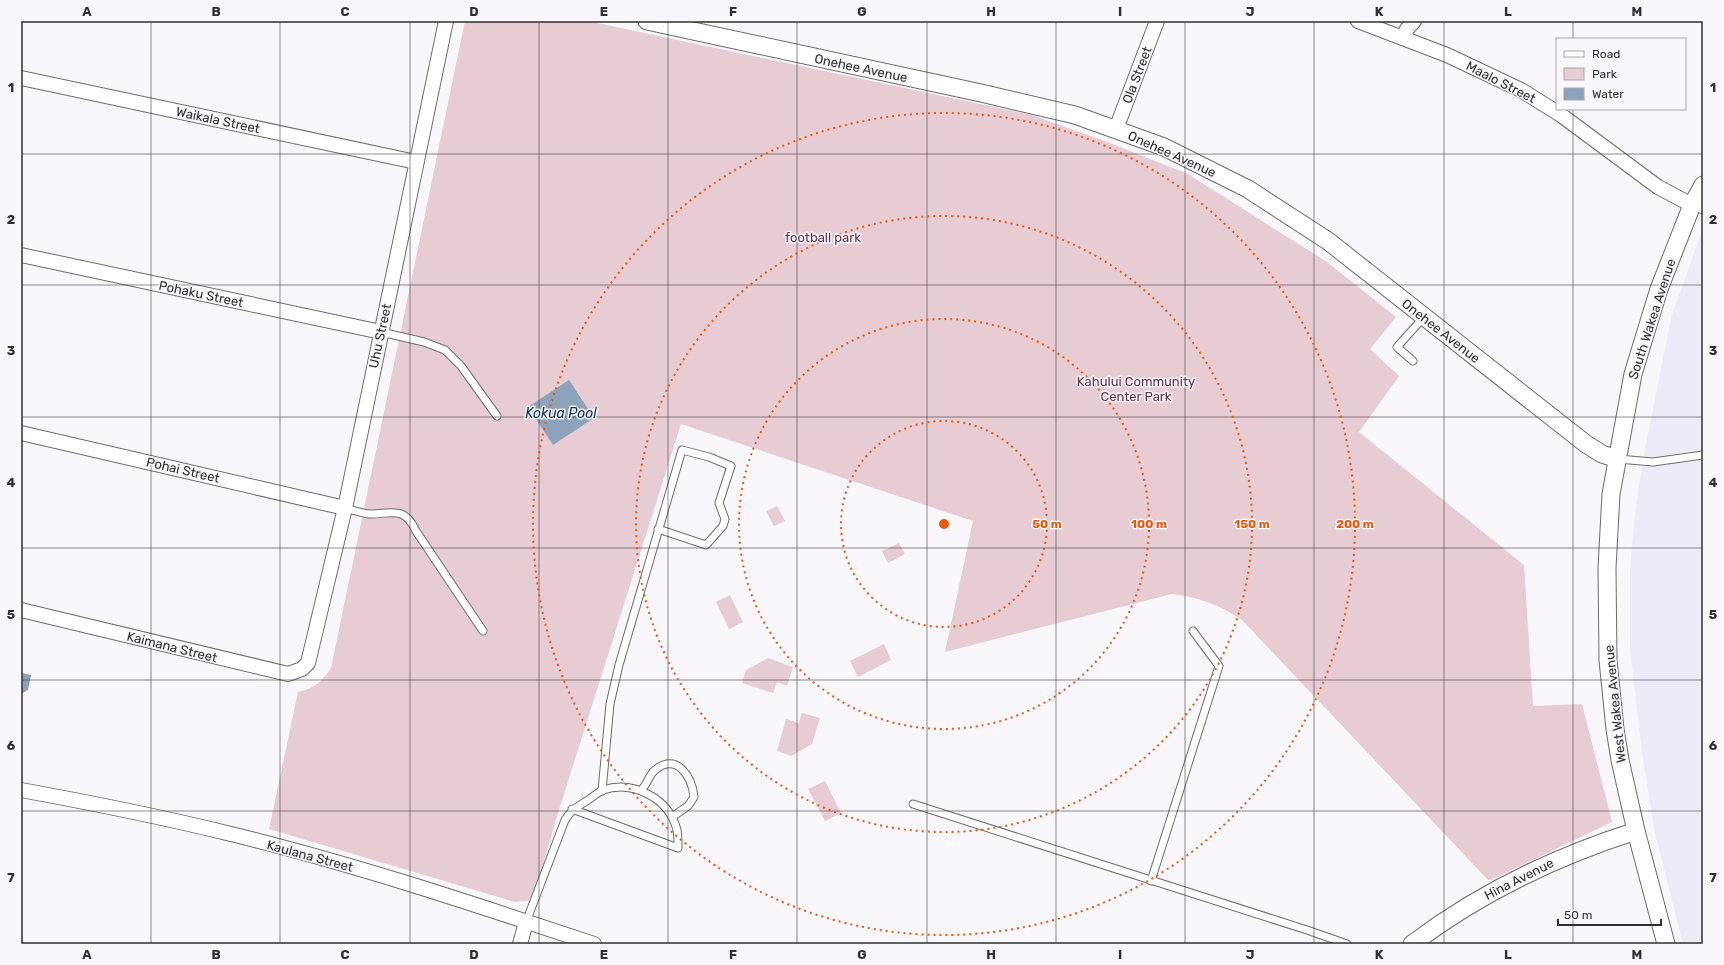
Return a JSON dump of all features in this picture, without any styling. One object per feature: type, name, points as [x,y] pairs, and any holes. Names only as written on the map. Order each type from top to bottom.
[{"type":"street","name":"Uhu Street","points":[[311,650],[345,508],[446,21]]},
{"type":"street","name":"Onehee Avenue","points":[[647,21],[981,93],[1075,115],[1164,147],[1248,189],[1328,241],[1586,444],[1602,454],[1617,459]]},
{"type":"street","name":"Ola Street","points":[[1116,129],[1157,21]]},
{"type":"street","name":"Maalo Street","points":[[1358,21],[1447,55],[1521,90],[1561,115],[1658,187],[1697,208]]},
{"type":"street","points":[[1403,38],[1407,28],[1414,21]]},
{"type":"street","name":"Waikala Street","points":[[21,78],[416,162]]},
{"type":"street","name":"South Wakea Avenue","points":[[1617,459],[1633,374],[1659,289],[1697,208],[1703,185]]},
{"type":"street","name":"Pohaku Street","points":[[21,255],[381,332]]},
{"type":"street","name":"Pohai Street","points":[[21,433],[345,508]]},
{"type":"street","name":"West Wakea Avenue","points":[[1617,459],[1611,494],[1606,568],[1608,641],[1615,729],[1620,760],[1636,831],[1666,944]]},
{"type":"street","name":"Kaimana Street","points":[[21,610],[288,674],[302,669],[308,662],[311,650]]},
{"type":"street","name":"Kaulana Street","points":[[21,790],[123,809],[233,835],[348,866],[594,944]]},
{"type":"street","name":"Hina Avenue","points":[[1412,944],[1457,911],[1528,872],[1593,845],[1636,831]]},
{"type":"street","points":[[520,944],[526,922]]},
{"type":"lane","points":[[1413,361],[1397,347],[1424,317]]},
{"type":"lane","points":[[381,332],[424,342],[445,350],[461,366],[497,416]]},
{"type":"lane","points":[[602,791],[614,684],[658,529],[682,450],[709,457],[731,466],[719,503],[725,519],[723,526],[706,545],[683,536],[658,529]]},
{"type":"lane","points":[[1617,459],[1653,462],[1703,455]]},
{"type":"lane","points":[[345,508],[368,514],[388,511],[405,515],[412,521],[416,530],[483,631]]},
{"type":"lane","points":[[1151,881],[1219,666],[1193,631]]},
{"type":"lane","points":[[641,790],[646,786],[650,776],[658,768],[668,765],[683,768],[690,782],[694,797],[688,806],[672,817]]},
{"type":"lane","points":[[526,922],[565,820],[572,809],[602,791],[621,787],[641,790],[660,803],[672,817],[677,830],[678,848],[572,809]]},
{"type":"lane","points":[[913,804],[1347,944]]},
{"type":"shaded area","points":[[1703,228],[1703,944],[1683,944],[1655,833],[1642,752],[1630,649],[1630,571],[1634,522],[1642,465],[1671,318]]},
{"type":"green space","name":"Kahului Community Center Park","points":[[465,21],[588,21],[1032,115],[1110,143],[1188,174],[1327,262],[1396,317],[1370,349],[1399,376],[1359,432],[1524,565],[1533,706],[1582,704],[1612,822],[1489,881],[1242,620],[1217,606],[1191,597],[1172,594],[945,652],[973,521],[681,424],[558,813],[534,896],[527,901],[515,902],[269,829],[298,692],[309,689],[318,684],[331,668]]},
{"type":"green space","points":[[777,506],[785,521],[774,526],[766,511]]},
{"type":"green space","points":[[899,543],[905,554],[888,563],[882,551]]},
{"type":"green space","points":[[730,595],[743,622],[729,629],[716,602]]},
{"type":"green space","points":[[884,644],[891,660],[858,677],[850,661]]},
{"type":"green space","points":[[768,658],[793,667],[787,686],[777,682],[773,693],[742,683],[746,670]]},
{"type":"green space","points":[[802,713],[820,718],[812,744],[791,756],[777,751],[786,719],[799,723]]},
{"type":"green space","points":[[825,781],[841,813],[825,821],[808,789]]},
{"type":"water","name":"Kokua Pool","points":[[569,380],[594,418],[553,445],[528,407]]},
{"type":"water","points":[[22,673],[31,675],[28,690],[21,694]]},
{"type":"park label","name":"football park","points":[[823,237]]}]
